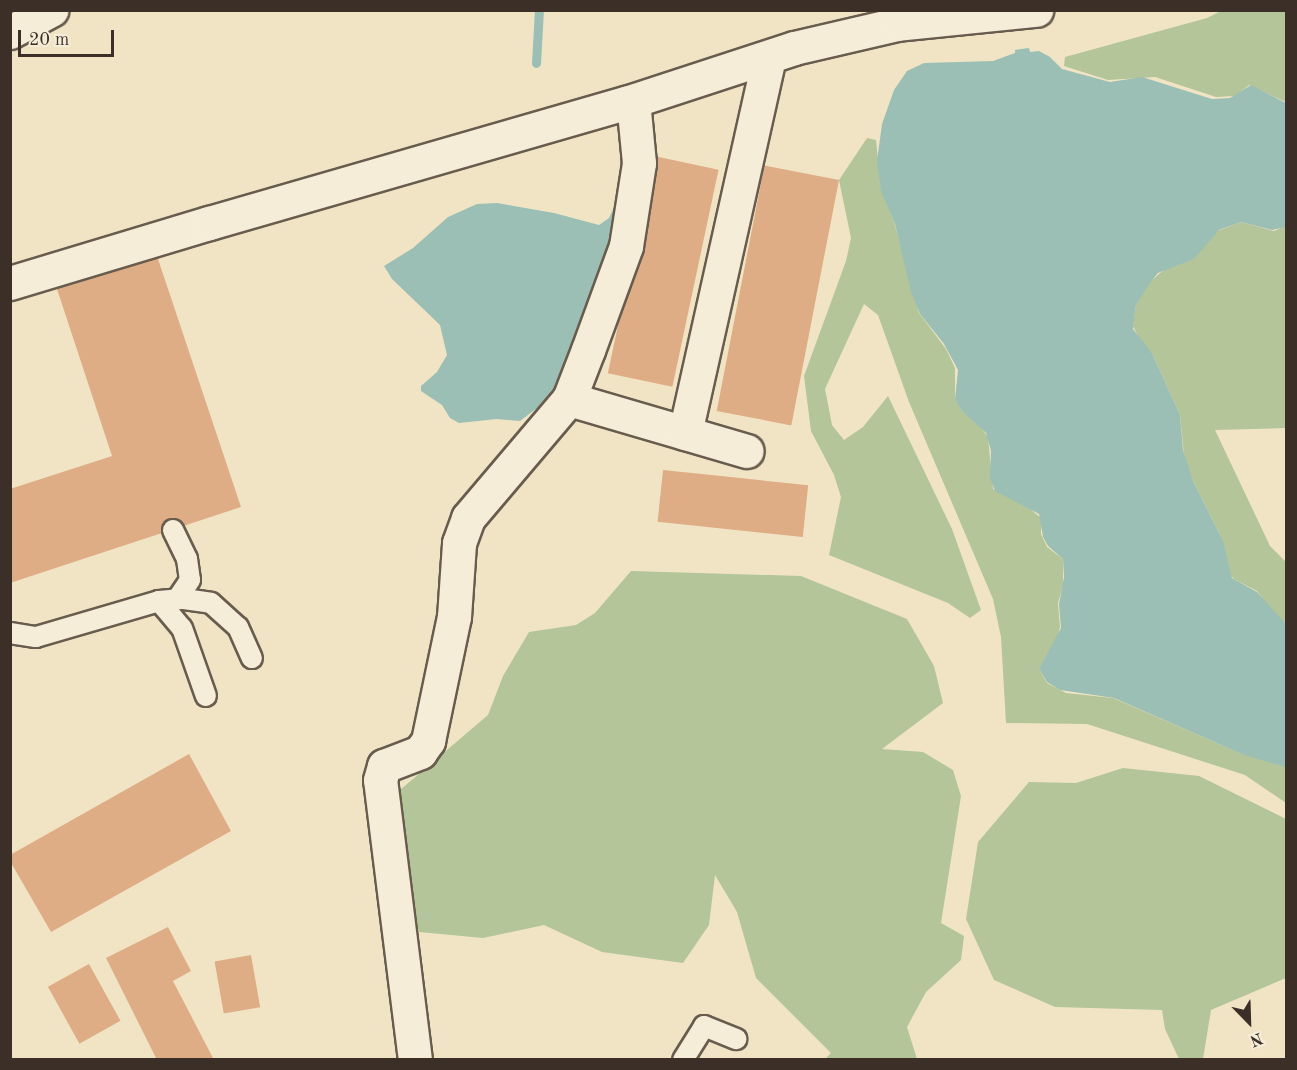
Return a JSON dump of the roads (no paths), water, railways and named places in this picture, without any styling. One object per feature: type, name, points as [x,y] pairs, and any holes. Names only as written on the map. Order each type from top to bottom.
[{"type":"street","points":[[10,32],[51,10]]},
{"type":"street","points":[[10,283],[633,101],[794,48],[897,24],[1036,10]]},
{"type":"street","points":[[685,432],[770,57]]},
{"type":"street","points":[[415,1059],[380,780],[384,766],[420,752],[428,741],[454,617],[459,543],[468,518],[569,399],[626,246],[639,163],[633,101]]},
{"type":"street","points":[[569,399],[747,451]]},
{"type":"lane","points":[[168,600],[190,580],[187,559],[173,530]]},
{"type":"lane","points":[[168,600],[182,628],[206,696]]},
{"type":"lane","points":[[10,633],[36,637],[168,600],[211,603],[238,627],[252,658]]},
{"type":"lane","points":[[683,1059],[705,1026],[736,1039]]},
{"type":"water","points":[[1029,48],[1030,52],[1039,51],[1050,57],[1062,69],[1110,82],[1142,77],[1212,99],[1230,98],[1251,85],[1286,103],[1286,227],[1272,230],[1241,222],[1219,230],[1194,259],[1158,273],[1136,305],[1133,329],[1152,353],[1180,415],[1183,450],[1193,481],[1223,541],[1232,578],[1257,592],[1286,624],[1286,767],[1244,755],[1114,698],[1060,690],[1047,682],[1039,669],[1061,628],[1059,604],[1064,577],[1063,559],[1048,546],[1043,537],[1039,514],[995,491],[990,478],[991,451],[986,433],[961,410],[955,399],[958,370],[944,344],[920,314],[911,292],[895,224],[881,191],[877,161],[882,124],[894,90],[907,71],[924,63],[993,61],[1015,53],[1015,50]]},
{"type":"water","points":[[625,194],[615,240],[557,384],[537,408],[520,421],[497,419],[459,423],[450,418],[442,405],[421,391],[421,386],[437,372],[447,355],[440,325],[392,279],[384,266],[413,248],[448,217],[477,204],[497,203],[554,213],[599,225],[609,218],[616,203]]},
{"type":"waterway","points":[[536,63],[539,10]]}]
